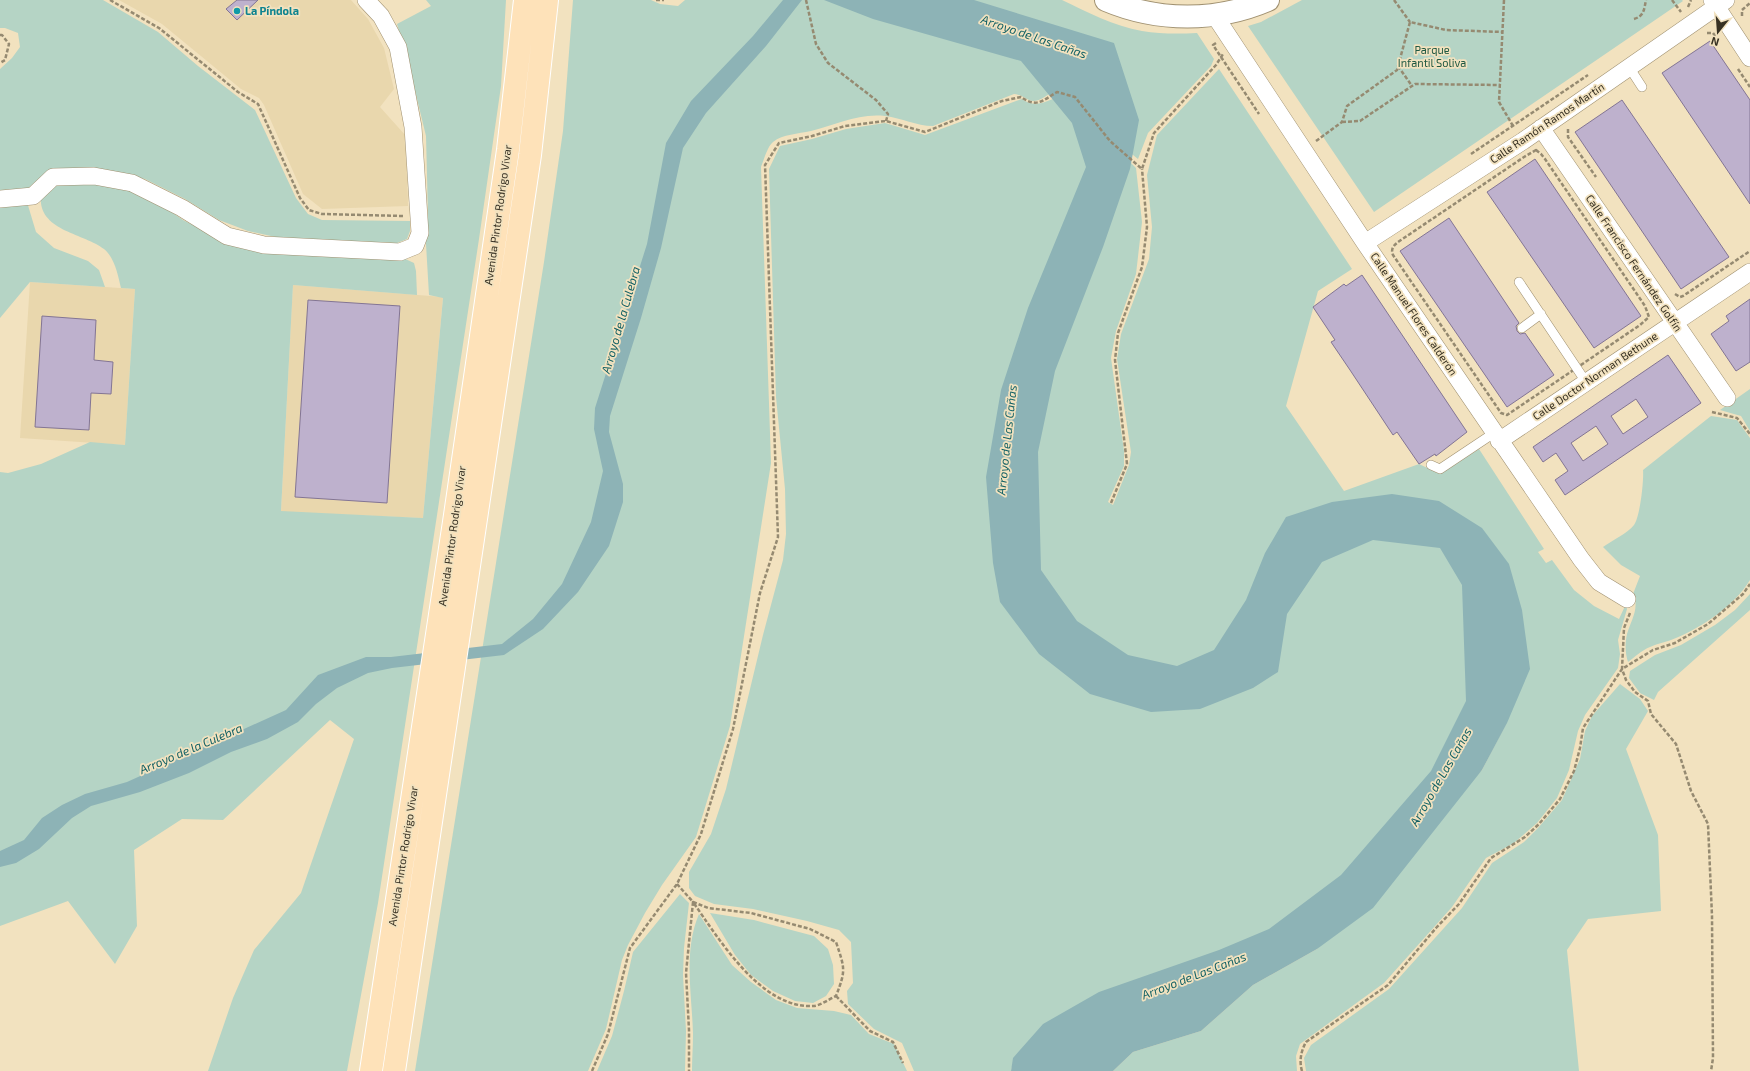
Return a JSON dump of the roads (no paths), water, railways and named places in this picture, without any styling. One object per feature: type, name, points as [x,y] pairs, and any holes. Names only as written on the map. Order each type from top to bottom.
[{"type":"main road","name":"Avenida Pintor Rodrigo Vivar","points":[[371,1071],[453,530],[504,173],[525,0]]},
{"type":"main road","name":"Avenida Pintor Rodrigo Vivar","points":[[394,1071],[528,170],[547,0]]},
{"type":"street","points":[[0,199],[33,196],[53,177],[94,176],[132,183],[182,208],[227,236],[264,245],[400,252],[415,246],[420,233],[413,127],[398,47],[381,16],[366,0]]},
{"type":"street","points":[[1106,0],[1136,10],[1165,16],[1215,16],[1248,9],[1268,0]]},
{"type":"street","points":[[1718,2],[1743,62]]},
{"type":"street","name":"Calle Ramón Ramos Martín","points":[[1365,243],[1392,227],[1541,128],[1629,67],[1718,2]]},
{"type":"street","name":"Calle Manuel Flores Calderón","points":[[1215,16],[1233,44],[1313,143],[1365,243],[1496,437],[1581,559],[1599,582],[1627,599]]},
{"type":"street","name":"Calle Francisco Fernández Golfín","points":[[1541,128],[1727,398]]},
{"type":"street","name":"Calle Doctor Norman Bethune","points":[[1496,437],[1586,382],[1750,272]]},
{"type":"lane","points":[[1629,67],[1642,87]]},
{"type":"lane","points":[[1520,282],[1586,382]]},
{"type":"lane","points":[[1522,328],[1541,314]]},
{"type":"lane","points":[[1431,465],[1440,469],[1496,437]]},
{"type":"water","points":[[783,0],[802,0],[766,46],[706,113],[683,148],[661,248],[610,416],[609,432],[623,484],[623,502],[609,546],[578,592],[543,629],[504,655],[392,668],[368,673],[337,688],[316,704],[298,722],[267,739],[231,752],[189,773],[140,792],[91,806],[72,818],[39,849],[16,863],[0,867],[0,851],[24,840],[42,818],[62,805],[85,794],[127,782],[286,710],[318,675],[366,657],[391,657],[502,644],[533,619],[562,584],[591,522],[603,471],[594,429],[595,408],[647,244],[666,143],[691,101],[753,36]]},
{"type":"water","name":"Arroyo de Las Cañas","points":[[824,0],[974,0],[1114,43],[1139,120],[1130,169],[1103,247],[1055,371],[1038,452],[1041,570],[1077,621],[1128,655],[1177,666],[1214,650],[1246,600],[1265,553],[1286,517],[1332,502],[1392,494],[1439,501],[1482,528],[1509,564],[1522,610],[1530,669],[1507,723],[1482,770],[1373,908],[1317,949],[1253,985],[1201,1031],[1133,1052],[1113,1071],[1011,1071],[1013,1058],[1043,1024],[1099,992],[1219,950],[1269,929],[1341,875],[1431,771],[1466,701],[1462,585],[1440,548],[1373,540],[1322,562],[1287,614],[1278,672],[1253,688],[1200,709],[1151,712],[1090,694],[1039,654],[1000,602],[993,563],[986,477],[1001,390],[1028,308],[1086,167],[1072,123],[1021,61],[873,19]]},
{"type":"place","name":"La Píndola","points":[[237,11]]},
{"type":"park label","name":"Parque Infantil Soliva","points":[[1432,56]]},
{"type":"water label","name":"Arroyo de la Culebra","points":[[621,320]]},
{"type":"water label","name":"Arroyo de la Culebra","points":[[191,749]]}]
